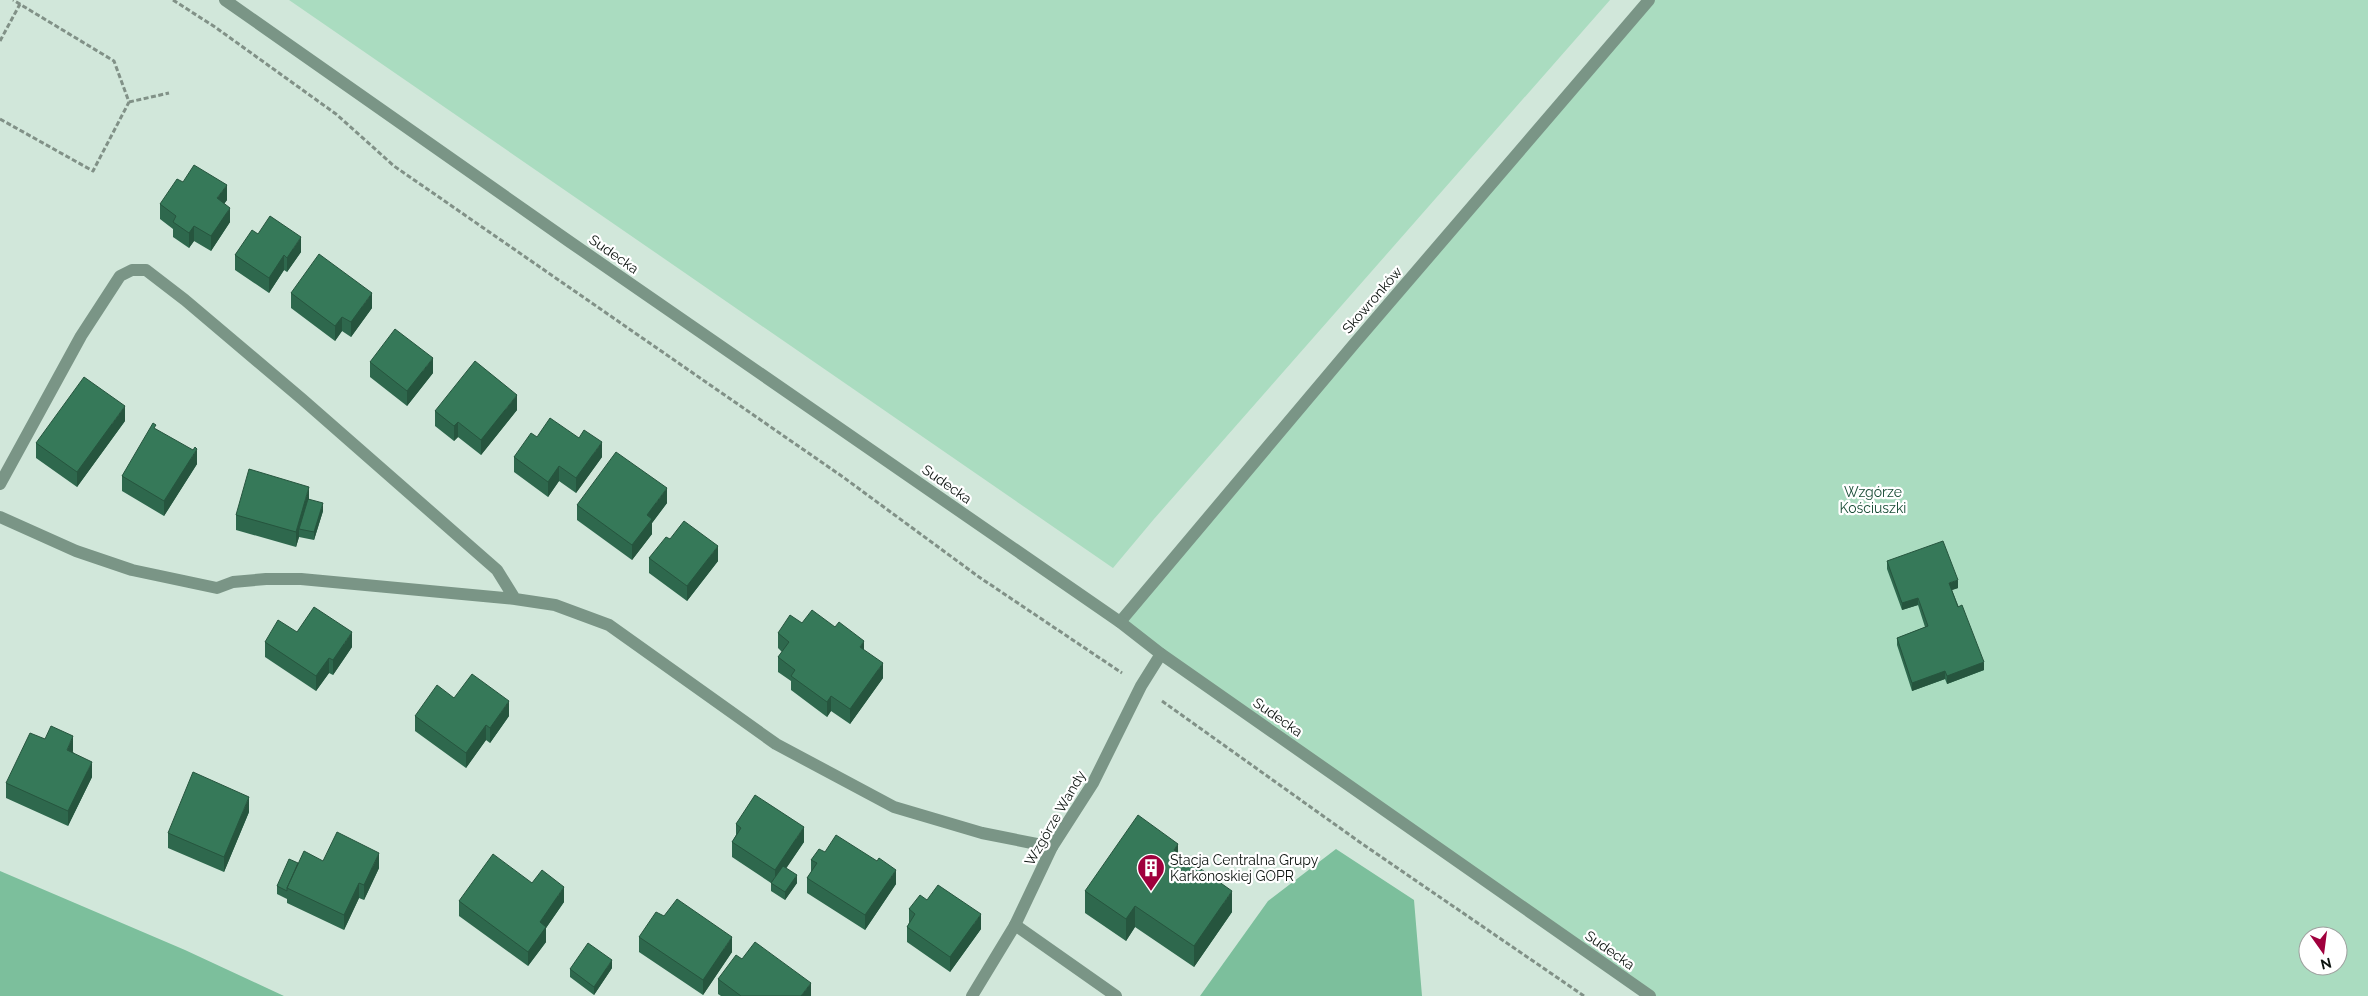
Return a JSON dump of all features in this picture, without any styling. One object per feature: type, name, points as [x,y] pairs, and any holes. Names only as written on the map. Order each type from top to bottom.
[{"type":"street","name":"Sudecka","points":[[225,0],[570,242],[1120,622],[1162,654],[1650,996]]},
{"type":"street","name":"Skowronków","points":[[1120,622],[1354,344],[1649,0]]},
{"type":"street","points":[[0,484],[81,336],[120,276],[132,270],[146,270],[185,300],[302,399],[497,570],[515,599]]},
{"type":"street","points":[[0,517],[76,551],[132,570],[217,588],[233,582],[266,578],[301,579],[515,599],[555,605],[610,625],[776,744],[894,807],[982,833],[1052,847]]},
{"type":"street","name":"Wzgórze Wandy","points":[[972,996],[1015,925],[1052,847],[1093,783],[1141,686],[1162,654]]},
{"type":"street","points":[[1015,925],[1116,996]]},
{"type":"path","points":[[0,119],[93,171],[129,102],[114,61],[13,0]]},
{"type":"path","points":[[173,0],[215,27],[336,114],[394,166],[843,477],[979,577],[1121,672]]},
{"type":"path","points":[[0,41],[20,4]]},
{"type":"path","points":[[129,102],[169,93]]},
{"type":"path","points":[[1160,700],[1584,996]]},
{"type":"green space","points":[[289,0],[1610,0],[1113,568]]},
{"type":"green space","name":"Wzgórze Kościuszki","points":[[1649,0],[2368,0],[2368,996],[1650,996],[1120,622]]},
{"type":"green space","points":[[1336,849],[1414,900],[1422,996],[1200,996],[1268,901]]},
{"type":"green space","points":[[0,871],[185,950],[284,996],[0,996]]},
{"type":"building","points":[[194,165],[227,185],[217,198],[230,208],[211,236],[194,226],[189,233],[173,222],[176,216],[160,204],[177,179],[183,182]]},
{"type":"building","points":[[270,216],[301,237],[287,258],[284,255],[269,278],[235,255],[252,230],[258,234]]},
{"type":"building","points":[[319,254],[372,293],[351,322],[342,317],[335,326],[291,293]]},
{"type":"building","points":[[395,329],[433,358],[407,391],[370,362]]},
{"type":"building","points":[[475,361],[517,395],[481,440],[458,422],[454,426],[435,411]]},
{"type":"building","points":[[84,377],[125,406],[77,472],[36,443]]},
{"type":"building","points":[[550,418],[579,438],[584,430],[602,442],[576,478],[559,466],[548,482],[514,457],[531,433],[537,437]]},
{"type":"building","points":[[153,423],[156,425],[154,428],[193,450],[195,447],[197,449],[164,501],[122,476]]},
{"type":"building","points":[[616,452],[667,488],[647,515],[652,519],[632,545],[577,505]]},
{"type":"building","points":[[249,469],[309,487],[296,532],[236,515]]},
{"type":"building","points":[[308,499],[323,503],[314,532],[299,529]]},
{"type":"building","points":[[684,521],[718,546],[687,586],[649,558],[666,537],[670,539]]},
{"type":"building","points":[[1943,541],[1958,580],[1949,583],[1958,607],[1962,605],[1984,662],[1947,676],[1945,671],[1912,683],[1897,638],[1928,626],[1918,598],[1902,603],[1887,561]]},
{"type":"building","points":[[314,607],[352,632],[333,660],[329,658],[316,676],[265,642],[278,620],[297,632]]},
{"type":"building","points":[[812,610],[835,627],[839,622],[864,641],[860,647],[883,663],[850,709],[831,696],[827,702],[791,676],[795,670],[778,657],[789,642],[778,633],[790,615],[802,623]]},
{"type":"building","points":[[472,674],[509,701],[490,728],[486,725],[466,753],[415,716],[437,685],[454,698]]},
{"type":"building","points":[[51,726],[73,736],[67,750],[92,762],[68,811],[6,783],[30,733],[45,739]]},
{"type":"building","points":[[193,772],[249,797],[224,857],[168,833]]},
{"type":"building","points":[[755,795],[804,827],[775,870],[732,842],[741,828],[736,824]]},
{"type":"building","name":"Stacja Centralna Grupy Karkonoskiej GOPR","points":[[1138,815],[1178,844],[1174,850],[1232,891],[1194,946],[1135,906],[1126,919],[1085,891]]},
{"type":"building","points":[[337,832],[379,853],[364,885],[359,883],[344,915],[287,888],[304,851],[323,861]]},
{"type":"building","points":[[836,835],[877,861],[879,858],[896,870],[865,915],[807,878],[817,863],[811,860],[819,849],[825,852]]},
{"type":"building","points":[[493,854],[532,883],[542,870],[564,887],[540,922],[546,927],[528,952],[459,901]]},
{"type":"building","points":[[289,859],[298,863],[287,891],[277,886]]},
{"type":"building","points":[[783,866],[797,875],[785,892],[771,883]]},
{"type":"building","points":[[938,885],[981,914],[950,957],[907,927],[915,914],[909,909],[920,895],[927,900]]},
{"type":"building","points":[[677,899],[732,937],[703,980],[639,937],[656,912],[664,916]]},
{"type":"building","points":[[755,942],[811,983],[801,996],[741,996],[718,979],[736,955],[742,959]]},
{"type":"building","points":[[588,943],[612,960],[594,987],[570,969]]},
{"type":"place","name":"Stacja Centralna Grupy Karkonoskiej GOPR","points":[[1151,892]]}]
